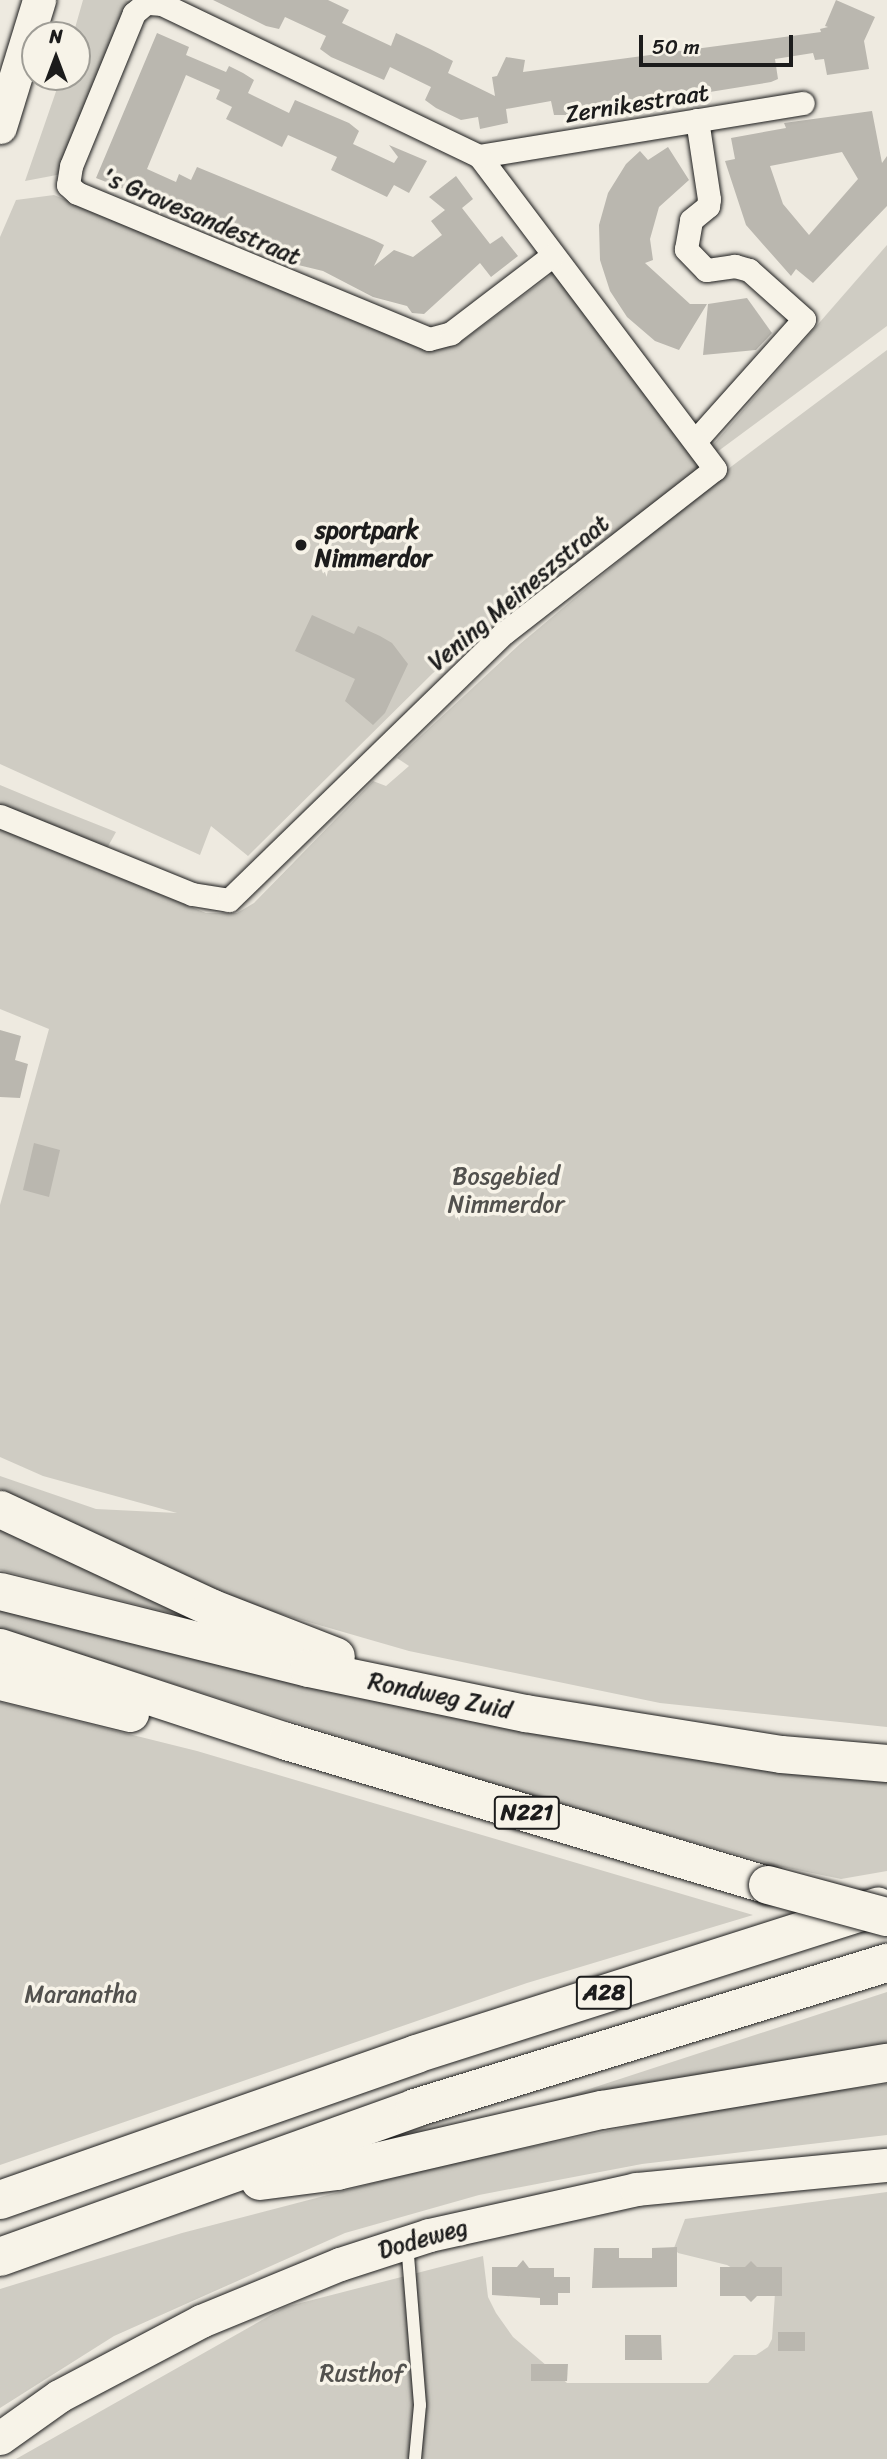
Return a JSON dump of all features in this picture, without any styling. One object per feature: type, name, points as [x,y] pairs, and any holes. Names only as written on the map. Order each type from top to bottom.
[{"type":"highway","points":[[768,1885],[887,1917]]},
{"type":"highway","name":"A28","points":[[0,2200],[416,2054],[887,1905]]},
{"type":"highway","name":"A28","points":[[0,2257],[415,2108],[887,1963]]},
{"type":"highway","name":"A28","points":[[192,2189],[337,2171],[602,2110],[887,2063]]},
{"type":"main road","points":[[0,1509],[210,1607],[421,1692]]},
{"type":"main road","name":"Rondweg Zuid","points":[[0,1591],[421,1692],[631,1733],[781,1754],[887,1763]]},
{"type":"main road","name":"N221","points":[[0,1647],[286,1741],[768,1885]]},
{"type":"main road","name":"N221","points":[[0,1681],[123,1712],[286,1741]]},
{"type":"street","points":[[0,127],[38,0]]},
{"type":"street","name":"'s Gravesandestraat","points":[[479,156],[162,4],[146,3],[134,13],[68,181],[72,190],[85,197],[429,339],[451,333],[552,255]]},
{"type":"street","name":"Zernikestraat","points":[[479,156],[803,103]]},
{"type":"street","points":[[696,440],[804,318],[749,270],[735,266],[706,270],[686,248],[691,220],[708,205],[709,199],[697,120]]},
{"type":"street","name":"Vening Meineszstraat","points":[[0,816],[192,894],[229,900],[485,650],[715,469],[696,440],[552,255],[479,156]]},
{"type":"street","name":"Dodeweg","points":[[0,2438],[59,2396],[201,2321],[340,2264],[407,2242],[636,2189],[887,2165]]},
{"type":"lane","points":[[407,2242],[420,2405],[415,2459]]},
{"type":"green space","points":[[83,0],[126,0],[137,5],[62,174],[25,181],[56,91],[91,91],[91,21],[77,21]]},
{"type":"green space","name":"sportpark Nimmerdor","points":[[54,195],[403,340],[445,346],[462,341],[555,272],[700,467],[433,673],[248,856],[211,826],[200,855],[0,764],[0,237],[16,200]]},
{"type":"green space","points":[[887,245],[887,326],[717,452],[712,446]]},
{"type":"green space","name":"Bosgebied Nimmerdor","points":[[887,350],[887,1727],[660,1703],[409,1651],[215,1595],[0,1489],[0,1476],[96,1509],[177,1513],[43,1476],[0,1457],[0,1205],[49,1029],[0,1009],[0,829],[206,913],[237,913],[254,903],[373,781],[386,786],[409,766],[397,758],[520,644],[732,466]]},
{"type":"green space","points":[[0,785],[116,832],[106,850],[0,807]]},
{"type":"green space","points":[[0,1518],[218,1625],[0,1570]]},
{"type":"green space","points":[[0,1608],[887,1778],[887,1871],[841,1879],[778,1866],[522,1794],[0,1629]]},
{"type":"green space","name":"Maranatha","points":[[0,1702],[197,1751],[753,1915],[527,1983],[0,2165]]},
{"type":"green space","points":[[887,1992],[887,2048],[476,2126]]},
{"type":"green space","points":[[887,2084],[887,2135],[642,2164],[479,2195],[345,2233],[114,2336],[0,2408],[0,2289],[182,2233],[439,2166],[747,2102]]},
{"type":"green space","name":"Rusthof","points":[[887,2192],[887,2459],[16,2459],[285,2307],[483,2256],[488,2297],[496,2313],[513,2337],[567,2383],[708,2383],[734,2355],[756,2355],[768,2347],[772,2339],[775,2293],[727,2265],[678,2253],[674,2248],[685,2219]]},
{"type":"building","points":[[213,0],[328,0],[349,10],[342,23],[391,46],[396,33],[430,49],[453,61],[448,73],[495,96],[492,77],[497,76],[506,57],[525,60],[523,72],[821,32],[820,29],[828,27],[825,26],[836,0],[875,17],[864,41],[869,69],[827,75],[824,59],[815,60],[813,53],[775,59],[778,79],[771,82],[567,115],[554,115],[551,101],[506,109],[508,123],[480,129],[478,117],[461,120],[436,108],[425,100],[431,87],[390,67],[384,80],[331,57],[320,49],[326,36],[285,17],[279,29],[266,26]]},
{"type":"building","points":[[157,33],[189,47],[186,55],[226,72],[229,66],[243,73],[254,80],[248,93],[289,113],[295,100],[349,123],[359,131],[353,144],[394,163],[398,157],[389,145],[427,161],[409,193],[394,185],[387,197],[331,170],[337,157],[288,135],[282,147],[226,119],[232,107],[216,99],[220,90],[186,75],[147,169],[176,182],[179,174],[191,180],[197,167],[374,240],[384,245],[374,266],[394,250],[413,257],[442,235],[431,221],[445,210],[429,197],[456,176],[473,199],[462,208],[490,244],[502,236],[518,256],[491,277],[480,263],[424,314],[412,313],[407,306],[373,297],[323,271],[294,264],[222,229],[174,214],[169,199],[132,183],[129,191],[96,178]]},
{"type":"building","points":[[872,111],[882,163],[887,156],[887,206],[813,283],[796,269],[791,276],[746,225],[725,161],[735,159],[731,138],[786,128],[784,123]],"holes":[[[842,152],[858,179],[809,235],[783,204],[770,166]]]},
{"type":"building","points":[[668,147],[689,180],[659,207],[650,239],[653,260],[645,263],[690,304],[707,304],[679,350],[655,341],[627,317],[610,291],[600,260],[599,225],[608,193],[626,164],[640,151],[648,160]]},
{"type":"building","points":[[747,298],[772,333],[756,350],[703,355],[708,304]]},
{"type":"building","points":[[312,615],[354,634],[358,626],[380,636],[392,643],[408,664],[385,713],[373,725],[345,701],[355,679],[295,651]]},
{"type":"building","points":[[0,1030],[21,1036],[15,1060],[28,1064],[20,1098],[0,1097]]},
{"type":"building","points":[[34,1143],[60,1150],[49,1197],[23,1190]]},
{"type":"building","points":[[677,2247],[677,2287],[592,2288],[594,2248],[619,2248],[619,2258],[652,2258],[652,2248]]},
{"type":"building","points":[[523,2260],[529,2268],[554,2268],[554,2277],[570,2277],[570,2293],[558,2293],[558,2305],[540,2305],[540,2298],[492,2295],[492,2267],[517,2267]]},
{"type":"building","points":[[751,2261],[757,2267],[782,2267],[782,2296],[757,2296],[751,2302],[745,2296],[720,2296],[720,2267],[745,2267]]},
{"type":"building","points":[[778,2332],[805,2332],[805,2351],[778,2351]]},
{"type":"building","points":[[625,2335],[661,2335],[662,2360],[625,2360]]},
{"type":"building","points":[[531,2364],[568,2364],[567,2381],[531,2381]]},
{"type":"place","name":"sportpark Nimmerdor","points":[[301,545]]}]
